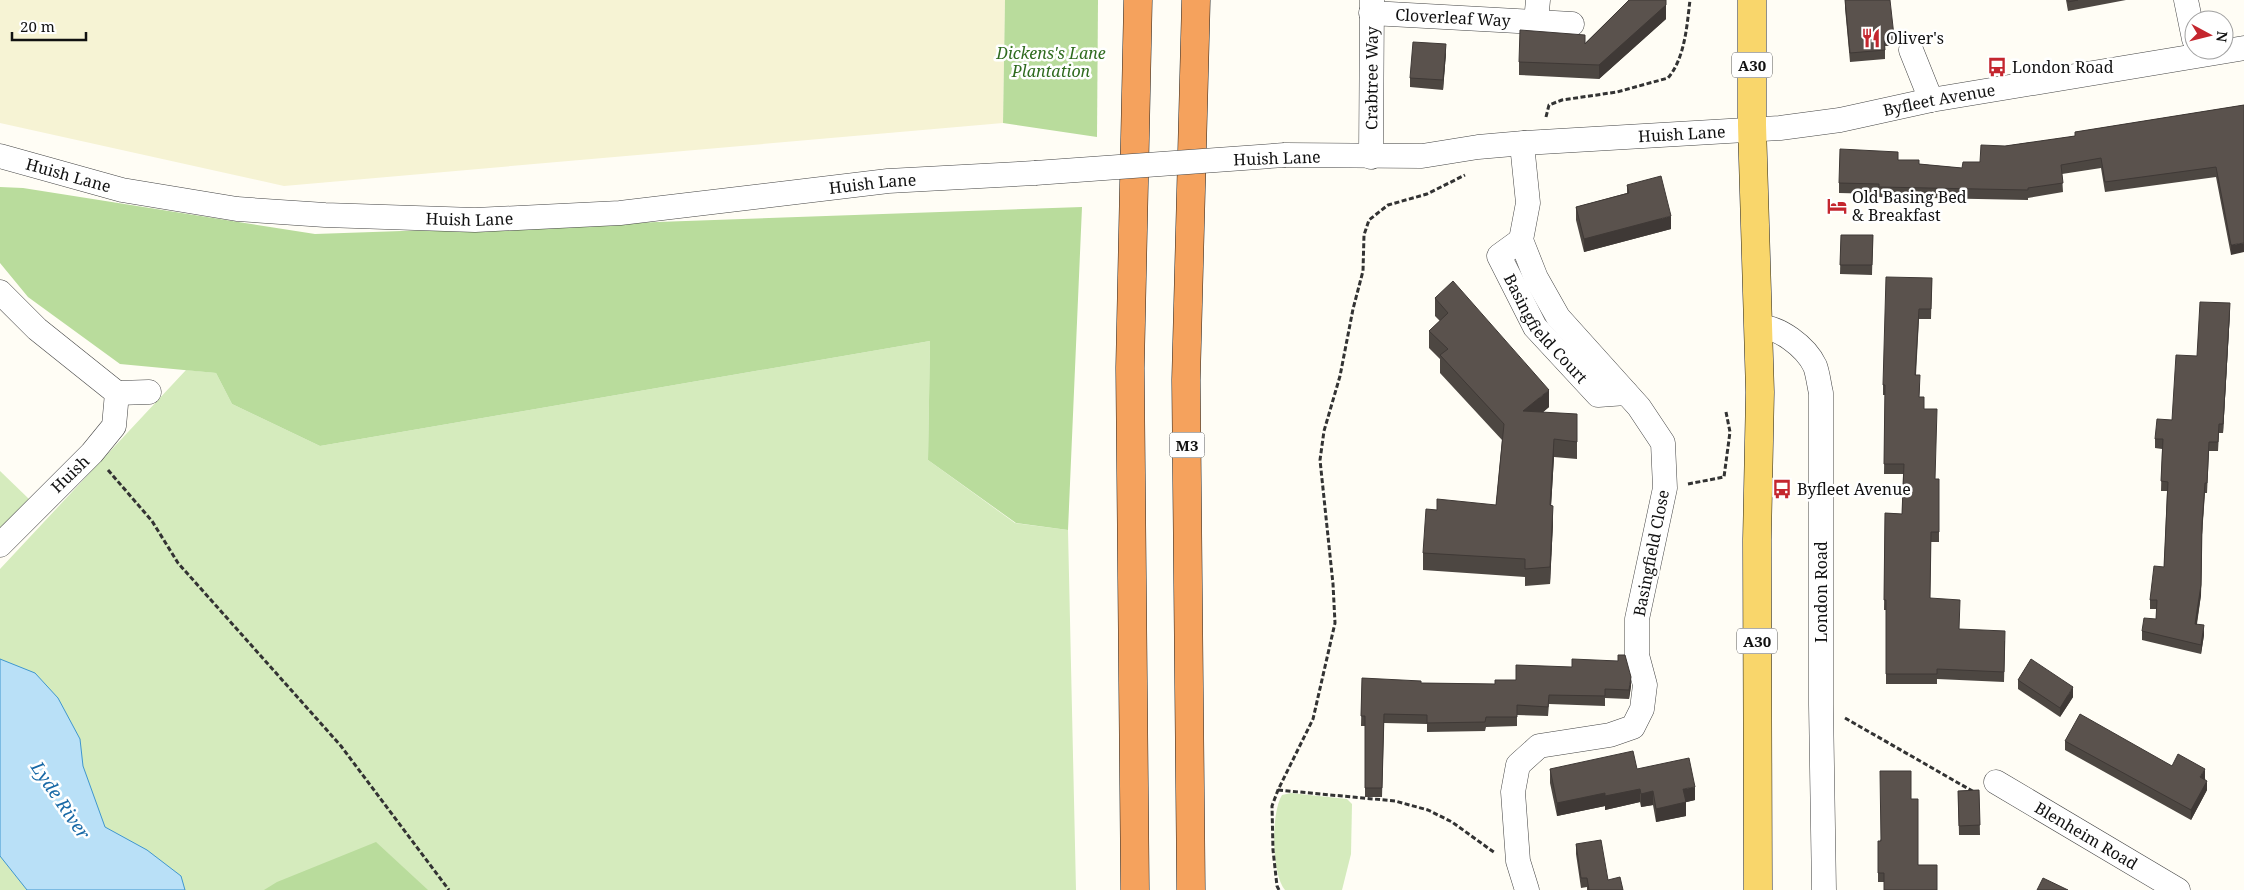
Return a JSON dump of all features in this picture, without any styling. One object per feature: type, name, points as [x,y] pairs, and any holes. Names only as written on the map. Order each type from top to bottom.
[{"type":"highway","points":[[1135,890],[1130,368],[1138,0]]},
{"type":"highway","name":"M3","points":[[1191,890],[1186,380],[1196,0]]},
{"type":"main road","name":"A30","points":[[1752,0],[1752,130],[1758,328],[1758,890]]},
{"type":"street","name":"Cloverleaf Way","points":[[1371,6],[1537,11],[1572,24]]},
{"type":"street","name":"Crabtree Way","points":[[1371,6],[1371,157]]},
{"type":"street","points":[[1911,50],[1931,100]]},
{"type":"street","name":"Byfleet Avenue","points":[[1752,130],[1840,120],[1931,100],[2184,50]]},
{"type":"street","name":"Huish Lane","points":[[0,156],[122,190],[237,209],[325,215],[475,220],[620,213],[888,181],[1035,173],[1284,155],[1422,156],[1478,146],[1524,142],[1752,130]]},
{"type":"street","name":"Basingfield Close","points":[[1524,142],[1523,154],[1528,203],[1522,240],[1536,278],[1558,317],[1639,407],[1663,443],[1665,488],[1637,619],[1638,655],[1645,685],[1642,710],[1633,727],[1610,735],[1539,746],[1518,765],[1513,792],[1518,861],[1527,890]]},
{"type":"street","points":[[0,292],[37,329],[117,392],[149,392]]},
{"type":"street","name":"London Road","points":[[1758,328],[1768,327],[1794,340],[1814,365],[1821,393],[1821,705],[1824,890]]},
{"type":"street","name":"Huish","points":[[0,545],[92,453],[114,426],[117,392]]},
{"type":"street","name":"Blenheim Road","points":[[1994,782],[2178,890]]},
{"type":"path","points":[[1546,117],[1549,105],[1562,100],[1617,92],[1668,78],[1681,55],[1690,0]]},
{"type":"path","points":[[1279,890],[1276,886],[1273,850],[1272,806],[1313,719],[1335,623],[1331,556],[1320,460],[1324,431],[1340,376],[1353,308],[1363,271],[1364,235],[1369,220],[1388,204],[1427,194],[1467,174]]},
{"type":"path","points":[[1665,488],[1724,477],[1730,432],[1726,412]]},
{"type":"path","points":[[92,453],[152,521],[178,563],[341,746],[450,890]]},
{"type":"path","points":[[1821,705],[1994,782]]},
{"type":"path","points":[[1278,790],[1395,801],[1428,810],[1452,822],[1490,851],[1518,861]]},
{"type":"shaded area","points":[[0,0],[1005,0],[1003,123],[284,186],[0,123]]},
{"type":"green space","name":"Dickens's Lane Plantation","points":[[1005,0],[1098,0],[1097,137],[1003,123]]},
{"type":"green space","points":[[0,187],[23,188],[315,234],[1082,207],[1068,530],[1016,523],[928,460],[930,341],[320,446],[232,404],[216,373],[120,364],[28,297],[0,263]]},
{"type":"green space","points":[[930,341],[928,460],[1015,523],[1068,530],[1076,890],[0,890],[0,569],[186,370],[216,373],[232,404],[320,446]]},
{"type":"green space","points":[[0,471],[29,499],[0,531]]},
{"type":"green space","points":[[1291,793],[1347,799],[1352,804],[1351,854],[1342,890],[1285,890],[1280,882],[1275,857],[1274,828],[1278,803],[1282,795]]},
{"type":"green space","points":[[376,842],[428,890],[264,890],[277,882]]},
{"type":"water","name":"Lyde River","points":[[0,659],[35,673],[58,698],[80,739],[83,766],[105,827],[147,850],[181,876],[185,890],[27,890],[0,856]]},
{"type":"building","points":[[1629,0],[1666,0],[1666,5],[1599,65],[1519,62],[1520,30],[1585,35],[1585,44]]},
{"type":"building","name":"Oliver's","points":[[1845,0],[1890,0],[1894,36],[1884,37],[1885,50],[1850,53]]},
{"type":"building","points":[[1413,42],[1446,44],[1443,80],[1410,78]]},
{"type":"building","points":[[2244,105],[2244,243],[2231,245],[2216,167],[2105,182],[2101,158],[2061,165],[2063,183],[2028,188],[2028,190],[1879,187],[1879,184],[1839,183],[1840,149],[1898,152],[1898,160],[1919,160],[1919,164],[1962,168],[1963,162],[1980,162],[1981,145],[2005,146],[2075,136],[2075,132]]},
{"type":"building","points":[[1661,176],[1671,216],[1584,239],[1576,207],[1629,193],[1627,185]]},
{"type":"building","points":[[1841,235],[1873,235],[1872,265],[1840,265]]},
{"type":"building","points":[[1886,277],[1932,278],[1931,309],[1919,309],[1915,375],[1920,375],[1919,397],[1924,397],[1924,409],[1937,409],[1935,479],[1939,479],[1939,532],[1931,532],[1930,598],[1960,600],[1959,629],[2005,631],[2004,672],[1937,669],[1937,674],[1886,674],[1886,600],[1884,600],[1885,513],[1902,514],[1904,464],[1884,464],[1885,385],[1883,385]]},
{"type":"building","points":[[1453,281],[1549,390],[1523,411],[1577,414],[1577,442],[1554,439],[1550,505],[1553,506],[1550,567],[1525,569],[1525,559],[1423,553],[1426,509],[1437,510],[1437,499],[1496,505],[1504,424],[1440,355],[1448,349],[1429,331],[1448,313],[1435,298]]},
{"type":"building","points":[[2200,302],[2230,303],[2223,424],[2219,424],[2218,442],[2209,442],[2207,483],[2205,483],[2201,585],[2195,624],[2204,625],[2201,645],[2142,631],[2144,618],[2156,619],[2157,600],[2150,600],[2154,566],[2164,567],[2168,482],[2161,481],[2163,439],[2155,439],[2157,419],[2172,420],[2176,355],[2197,356]]},
{"type":"building","points":[[1618,655],[1625,655],[1631,677],[1629,690],[1605,689],[1605,696],[1549,695],[1548,707],[1517,705],[1517,717],[1486,717],[1485,722],[1427,723],[1427,715],[1384,714],[1382,788],[1365,788],[1365,716],[1361,716],[1362,678],[1421,681],[1421,683],[1495,684],[1495,680],[1516,680],[1516,665],[1572,667],[1572,659],[1618,661]]},
{"type":"building","points":[[2031,659],[2073,687],[2060,708],[2018,680]]},
{"type":"building","points":[[2080,714],[2172,766],[2178,754],[2205,769],[2200,777],[2207,781],[2191,810],[2065,741]]},
{"type":"building","points":[[1633,751],[1637,769],[1689,758],[1695,787],[1683,789],[1686,802],[1656,809],[1653,791],[1641,794],[1640,789],[1605,796],[1605,793],[1557,803],[1550,769]]},
{"type":"building","points":[[1880,771],[1911,771],[1911,799],[1918,799],[1918,865],[1937,865],[1937,890],[1884,890],[1884,873],[1878,873],[1878,841],[1881,841]]},
{"type":"building","points":[[1979,790],[1980,825],[1959,826],[1958,791]]},
{"type":"building","points":[[1601,840],[1608,880],[1620,877],[1623,890],[1589,890],[1587,878],[1581,878],[1576,844]]},
{"type":"building","points":[[2043,878],[2068,890],[2037,890]]},
{"type":"place","name":"Oliver's","points":[[1871,38]]},
{"type":"place","name":"London Road","points":[[1997,67]]},
{"type":"place","name":"Old Basing Bed & Breakfast","points":[[1837,206]]},
{"type":"place","name":"Byfleet Avenue","points":[[1782,489]]}]
